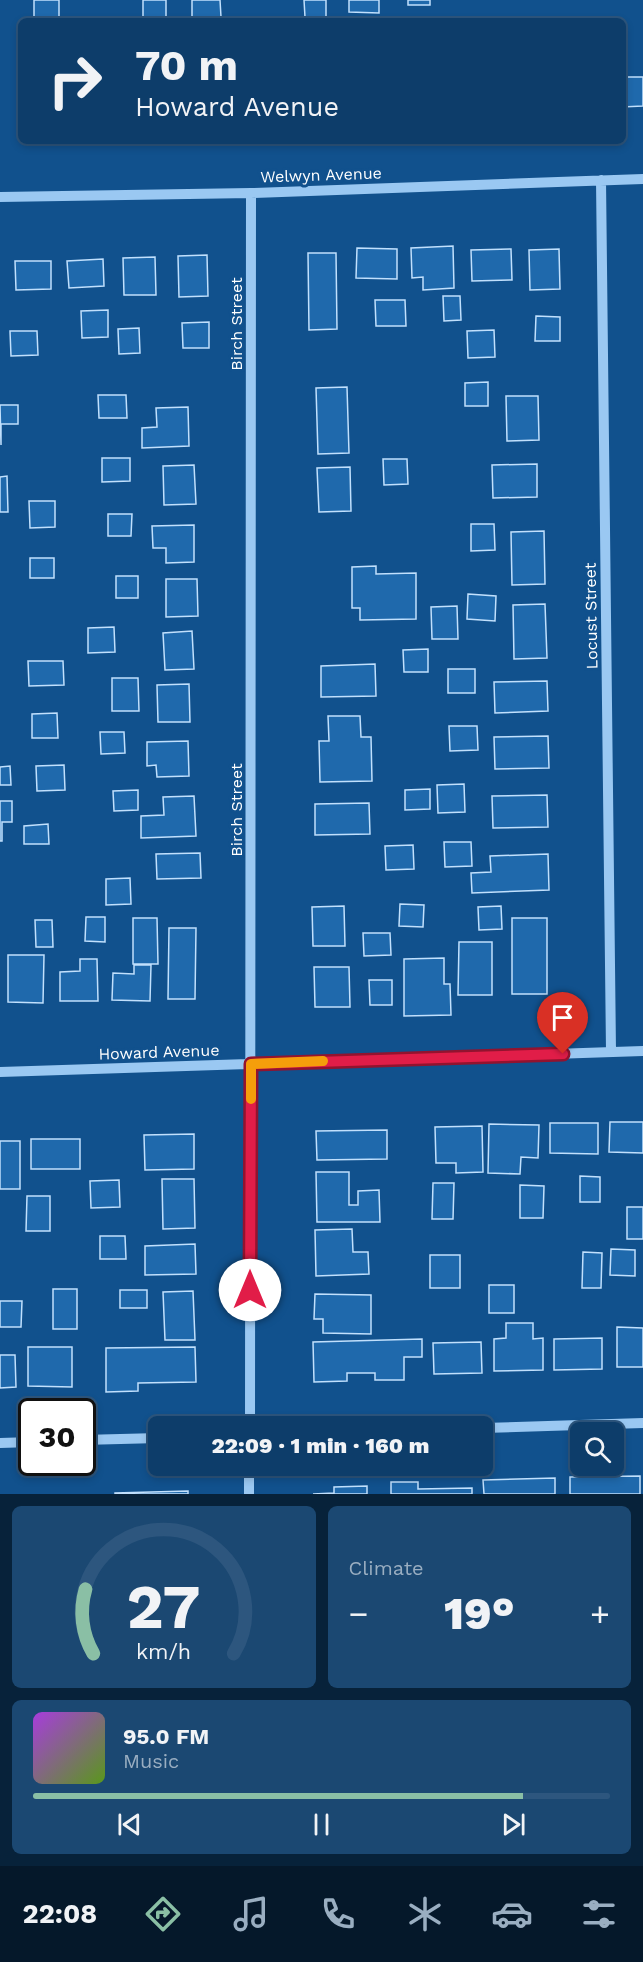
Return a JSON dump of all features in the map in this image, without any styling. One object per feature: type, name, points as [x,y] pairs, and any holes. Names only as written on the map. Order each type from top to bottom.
[{"type":"street","name":"Welwyn Avenue","points":[[0,197],[251,193],[643,179]]},
{"type":"street","name":"Locust Street","points":[[601,180],[610,1052]]},
{"type":"street","name":"Birch Street","points":[[250,1416],[251,193]]},
{"type":"street","name":"Howard Avenue","points":[[0,1072],[643,1051]]},
{"type":"street","points":[[493,1428],[643,1423]]},
{"type":"street","points":[[96,1440],[148,1438]]},
{"type":"street","points":[[0,1443],[18,1442]]},
{"type":"street","points":[[249,1476],[249,1494]]},
{"type":"building","points":[[34,0],[59,0],[59,18],[34,18]]},
{"type":"building","points":[[143,0],[166,0],[166,17],[143,17]]},
{"type":"building","points":[[192,0],[220,0],[221,17],[192,18]]},
{"type":"building","points":[[304,0],[326,0],[326,17],[305,17]]},
{"type":"building","points":[[349,0],[379,0],[379,13],[349,12]]},
{"type":"building","points":[[408,0],[430,0],[430,5],[408,5]]},
{"type":"building","points":[[626,77],[643,77],[643,106],[626,107]]},
{"type":"building","points":[[453,246],[454,288],[423,290],[423,277],[412,278],[411,248]]},
{"type":"building","points":[[357,248],[397,249],[397,279],[356,278]]},
{"type":"building","points":[[511,249],[512,280],[472,281],[471,250]]},
{"type":"building","points":[[559,249],[560,289],[530,290],[529,250]]},
{"type":"building","points":[[308,253],[336,253],[337,329],[309,330]]},
{"type":"building","points":[[207,255],[208,296],[179,297],[178,256]]},
{"type":"building","points":[[155,257],[156,295],[124,295],[123,258]]},
{"type":"building","points":[[103,259],[104,286],[69,288],[67,261]]},
{"type":"building","points":[[15,261],[51,261],[51,289],[16,290]]},
{"type":"building","points":[[443,296],[460,296],[461,320],[444,321]]},
{"type":"building","points":[[375,300],[405,300],[406,326],[376,326]]},
{"type":"building","points":[[108,310],[108,337],[82,338],[81,311]]},
{"type":"building","points":[[536,316],[560,317],[560,341],[535,341]]},
{"type":"building","points":[[209,322],[209,348],[183,348],[182,323]]},
{"type":"building","points":[[139,328],[140,353],[119,354],[118,329]]},
{"type":"building","points":[[494,330],[495,357],[468,358],[467,331]]},
{"type":"building","points":[[10,331],[37,331],[38,355],[11,356]]},
{"type":"building","points":[[488,382],[488,406],[465,406],[465,383]]},
{"type":"building","points":[[347,387],[349,453],[318,454],[316,388]]},
{"type":"building","points":[[98,395],[126,395],[127,418],[99,418]]},
{"type":"building","points":[[506,396],[538,396],[539,440],[507,441]]},
{"type":"building","points":[[0,405],[18,405],[18,424],[1,424],[1,445]]},
{"type":"building","points":[[188,407],[189,446],[142,448],[142,428],[157,427],[156,408]]},
{"type":"building","points":[[102,458],[130,458],[130,481],[102,482]]},
{"type":"building","points":[[383,459],[407,459],[408,484],[384,485]]},
{"type":"building","points":[[537,464],[537,497],[493,498],[492,465]]},
{"type":"building","points":[[194,465],[196,504],[164,505],[163,466]]},
{"type":"building","points":[[350,467],[351,511],[319,512],[317,468]]},
{"type":"building","points":[[7,476],[8,512],[0,512],[0,477]]},
{"type":"building","points":[[29,501],[55,501],[55,527],[30,528]]},
{"type":"building","points":[[108,514],[132,514],[131,536],[108,536]]},
{"type":"building","points":[[471,524],[494,524],[495,550],[471,551]]},
{"type":"building","points":[[194,525],[194,562],[166,563],[166,548],[153,548],[152,526]]},
{"type":"building","points":[[544,531],[545,584],[512,585],[511,532]]},
{"type":"building","points":[[30,558],[54,558],[54,578],[30,578]]},
{"type":"building","points":[[376,566],[376,574],[416,573],[416,619],[360,620],[360,608],[352,608],[352,567]]},
{"type":"building","points":[[116,576],[138,576],[138,598],[116,598]]},
{"type":"building","points":[[166,579],[197,579],[198,616],[166,617]]},
{"type":"building","points":[[468,594],[496,596],[495,621],[467,619]]},
{"type":"building","points":[[545,604],[547,658],[514,659],[513,605]]},
{"type":"building","points":[[457,606],[458,639],[432,639],[431,607]]},
{"type":"building","points":[[114,627],[115,652],[88,653],[88,628]]},
{"type":"building","points":[[192,631],[194,669],[165,670],[163,633]]},
{"type":"building","points":[[428,649],[428,672],[404,672],[403,650]]},
{"type":"building","points":[[28,661],[63,661],[64,685],[29,686]]},
{"type":"building","points":[[375,664],[376,696],[321,697],[321,666]]},
{"type":"building","points":[[448,669],[475,669],[475,693],[448,693]]},
{"type":"building","points":[[112,678],[138,678],[139,711],[112,711]]},
{"type":"building","points":[[547,681],[548,711],[495,713],[494,682]]},
{"type":"building","points":[[189,684],[190,722],[158,722],[157,685]]},
{"type":"building","points":[[57,713],[58,738],[32,738],[32,714]]},
{"type":"building","points":[[328,716],[360,716],[361,737],[371,737],[372,781],[320,782],[319,741],[329,741]]},
{"type":"building","points":[[449,726],[477,726],[478,750],[450,751]]},
{"type":"building","points":[[100,732],[124,732],[125,753],[101,754]]},
{"type":"building","points":[[548,736],[549,768],[495,769],[494,737]]},
{"type":"building","points":[[188,741],[189,776],[157,777],[156,765],[147,766],[147,742]]},
{"type":"building","points":[[64,765],[65,790],[37,791],[36,766]]},
{"type":"building","points":[[10,766],[11,785],[0,785],[0,767]]},
{"type":"building","points":[[464,784],[465,812],[438,813],[437,785]]},
{"type":"building","points":[[430,789],[430,809],[405,810],[405,790]]},
{"type":"building","points":[[138,790],[138,810],[114,811],[113,791]]},
{"type":"building","points":[[547,795],[548,827],[493,828],[492,796]]},
{"type":"building","points":[[194,796],[196,836],[141,838],[141,816],[164,815],[163,797]]},
{"type":"building","points":[[0,801],[12,801],[12,822],[2,822],[2,841],[0,841]]},
{"type":"building","points":[[369,803],[370,834],[315,835],[315,804]]},
{"type":"building","points":[[48,824],[49,844],[24,844],[24,826]]},
{"type":"building","points":[[444,842],[471,842],[472,866],[445,867]]},
{"type":"building","points":[[413,845],[414,869],[386,870],[385,846]]},
{"type":"building","points":[[200,853],[201,878],[157,879],[156,854]]},
{"type":"building","points":[[548,854],[549,890],[472,893],[471,873],[491,872],[490,856]]},
{"type":"building","points":[[130,878],[131,904],[106,905],[106,879]]},
{"type":"building","points":[[400,904],[424,905],[423,927],[399,926]]},
{"type":"building","points":[[344,906],[345,946],[313,946],[312,907]]},
{"type":"building","points":[[501,906],[502,929],[479,930],[478,907]]},
{"type":"building","points":[[86,917],[105,917],[105,942],[85,941]]},
{"type":"building","points":[[133,918],[157,918],[158,964],[133,964]]},
{"type":"building","points":[[512,918],[547,918],[547,994],[512,994]]},
{"type":"building","points":[[35,920],[52,920],[53,947],[36,947]]},
{"type":"building","points":[[169,928],[196,928],[195,999],[168,999]]},
{"type":"building","points":[[363,933],[390,933],[391,955],[364,956]]},
{"type":"building","points":[[459,942],[492,942],[492,995],[458,995]]},
{"type":"building","points":[[8,955],[44,955],[43,1003],[8,1002]]},
{"type":"building","points":[[444,958],[444,984],[450,984],[451,1015],[404,1016],[404,959]]},
{"type":"building","points":[[80,959],[97,959],[98,1001],[60,1001],[60,972],[80,971]]},
{"type":"building","points":[[134,965],[151,965],[150,1001],[112,1000],[113,973],[134,974]]},
{"type":"building","points":[[314,967],[349,967],[350,1007],[315,1007]]},
{"type":"building","points":[[369,980],[392,980],[392,1005],[370,1005]]},
{"type":"building","points":[[610,1122],[643,1122],[643,1153],[609,1152]]},
{"type":"building","points":[[550,1123],[598,1123],[598,1154],[550,1153]]},
{"type":"building","points":[[489,1124],[539,1125],[538,1158],[521,1157],[520,1174],[488,1173]]},
{"type":"building","points":[[482,1126],[483,1172],[456,1173],[456,1163],[436,1163],[435,1127]]},
{"type":"building","points":[[387,1130],[387,1159],[317,1160],[316,1131]]},
{"type":"building","points":[[194,1134],[194,1169],[145,1170],[144,1135]]},
{"type":"building","points":[[31,1139],[80,1139],[80,1169],[31,1169]]},
{"type":"building","points":[[0,1141],[20,1141],[20,1189],[0,1189]]},
{"type":"building","points":[[316,1172],[349,1172],[349,1205],[358,1205],[358,1191],[379,1190],[380,1222],[317,1222]]},
{"type":"building","points":[[580,1176],[600,1177],[600,1202],[580,1202]]},
{"type":"building","points":[[162,1179],[194,1179],[195,1228],[163,1229]]},
{"type":"building","points":[[119,1180],[120,1207],[91,1208],[90,1181]]},
{"type":"building","points":[[433,1183],[454,1183],[453,1219],[432,1219]]},
{"type":"building","points":[[520,1185],[544,1186],[543,1218],[520,1218]]},
{"type":"building","points":[[27,1196],[50,1196],[50,1231],[26,1231]]},
{"type":"building","points":[[627,1207],[643,1207],[643,1239],[627,1239]]},
{"type":"building","points":[[352,1229],[353,1252],[368,1252],[369,1274],[316,1276],[315,1230]]},
{"type":"building","points":[[100,1236],[125,1236],[126,1259],[100,1259]]},
{"type":"building","points":[[195,1244],[196,1274],[145,1275],[145,1246]]},
{"type":"building","points":[[611,1249],[635,1250],[635,1276],[610,1275]]},
{"type":"building","points":[[583,1252],[602,1253],[601,1288],[582,1288]]},
{"type":"building","points":[[430,1255],[460,1255],[460,1288],[430,1288]]},
{"type":"building","points":[[489,1285],[514,1285],[514,1313],[489,1313]]},
{"type":"building","points":[[53,1289],[77,1289],[77,1329],[53,1329]]},
{"type":"building","points":[[120,1290],[147,1290],[147,1308],[120,1308]]},
{"type":"building","points":[[193,1291],[195,1340],[165,1340],[163,1292]]},
{"type":"building","points":[[315,1294],[371,1295],[371,1334],[323,1333],[323,1319],[314,1319]]},
{"type":"building","points":[[0,1301],[22,1301],[21,1327],[0,1327]]},
{"type":"building","points":[[506,1323],[533,1323],[533,1339],[543,1338],[543,1370],[494,1371],[494,1339],[506,1338]]},
{"type":"building","points":[[617,1327],[643,1328],[643,1367],[617,1367]]},
{"type":"building","points":[[602,1338],[602,1369],[554,1370],[554,1339]]},
{"type":"building","points":[[422,1339],[422,1357],[404,1357],[404,1380],[375,1380],[375,1373],[347,1373],[347,1381],[314,1382],[313,1342]]},
{"type":"building","points":[[481,1342],[482,1373],[434,1374],[433,1343]]},
{"type":"building","points":[[28,1347],[72,1347],[72,1387],[28,1386]]},
{"type":"building","points":[[195,1347],[196,1382],[138,1383],[138,1391],[106,1392],[106,1348]]},
{"type":"building","points":[[0,1355],[15,1355],[16,1387],[0,1388]]},
{"type":"building","points":[[640,1476],[640,1494],[570,1494],[570,1477]]},
{"type":"building","points":[[555,1478],[555,1494],[484,1494],[483,1480]]},
{"type":"building","points":[[391,1482],[418,1482],[418,1489],[472,1488],[472,1494],[391,1494]]},
{"type":"building","points":[[367,1486],[367,1494],[313,1494],[334,1493],[334,1487]]},
{"type":"building","points":[[188,1491],[188,1494],[115,1494],[115,1493]]},
{"type":"slow traffic","points":[[251,1099],[251,1064],[323,1061]]},
{"type":"route","points":[[250,1290],[251,1064],[563,1054]]}]
